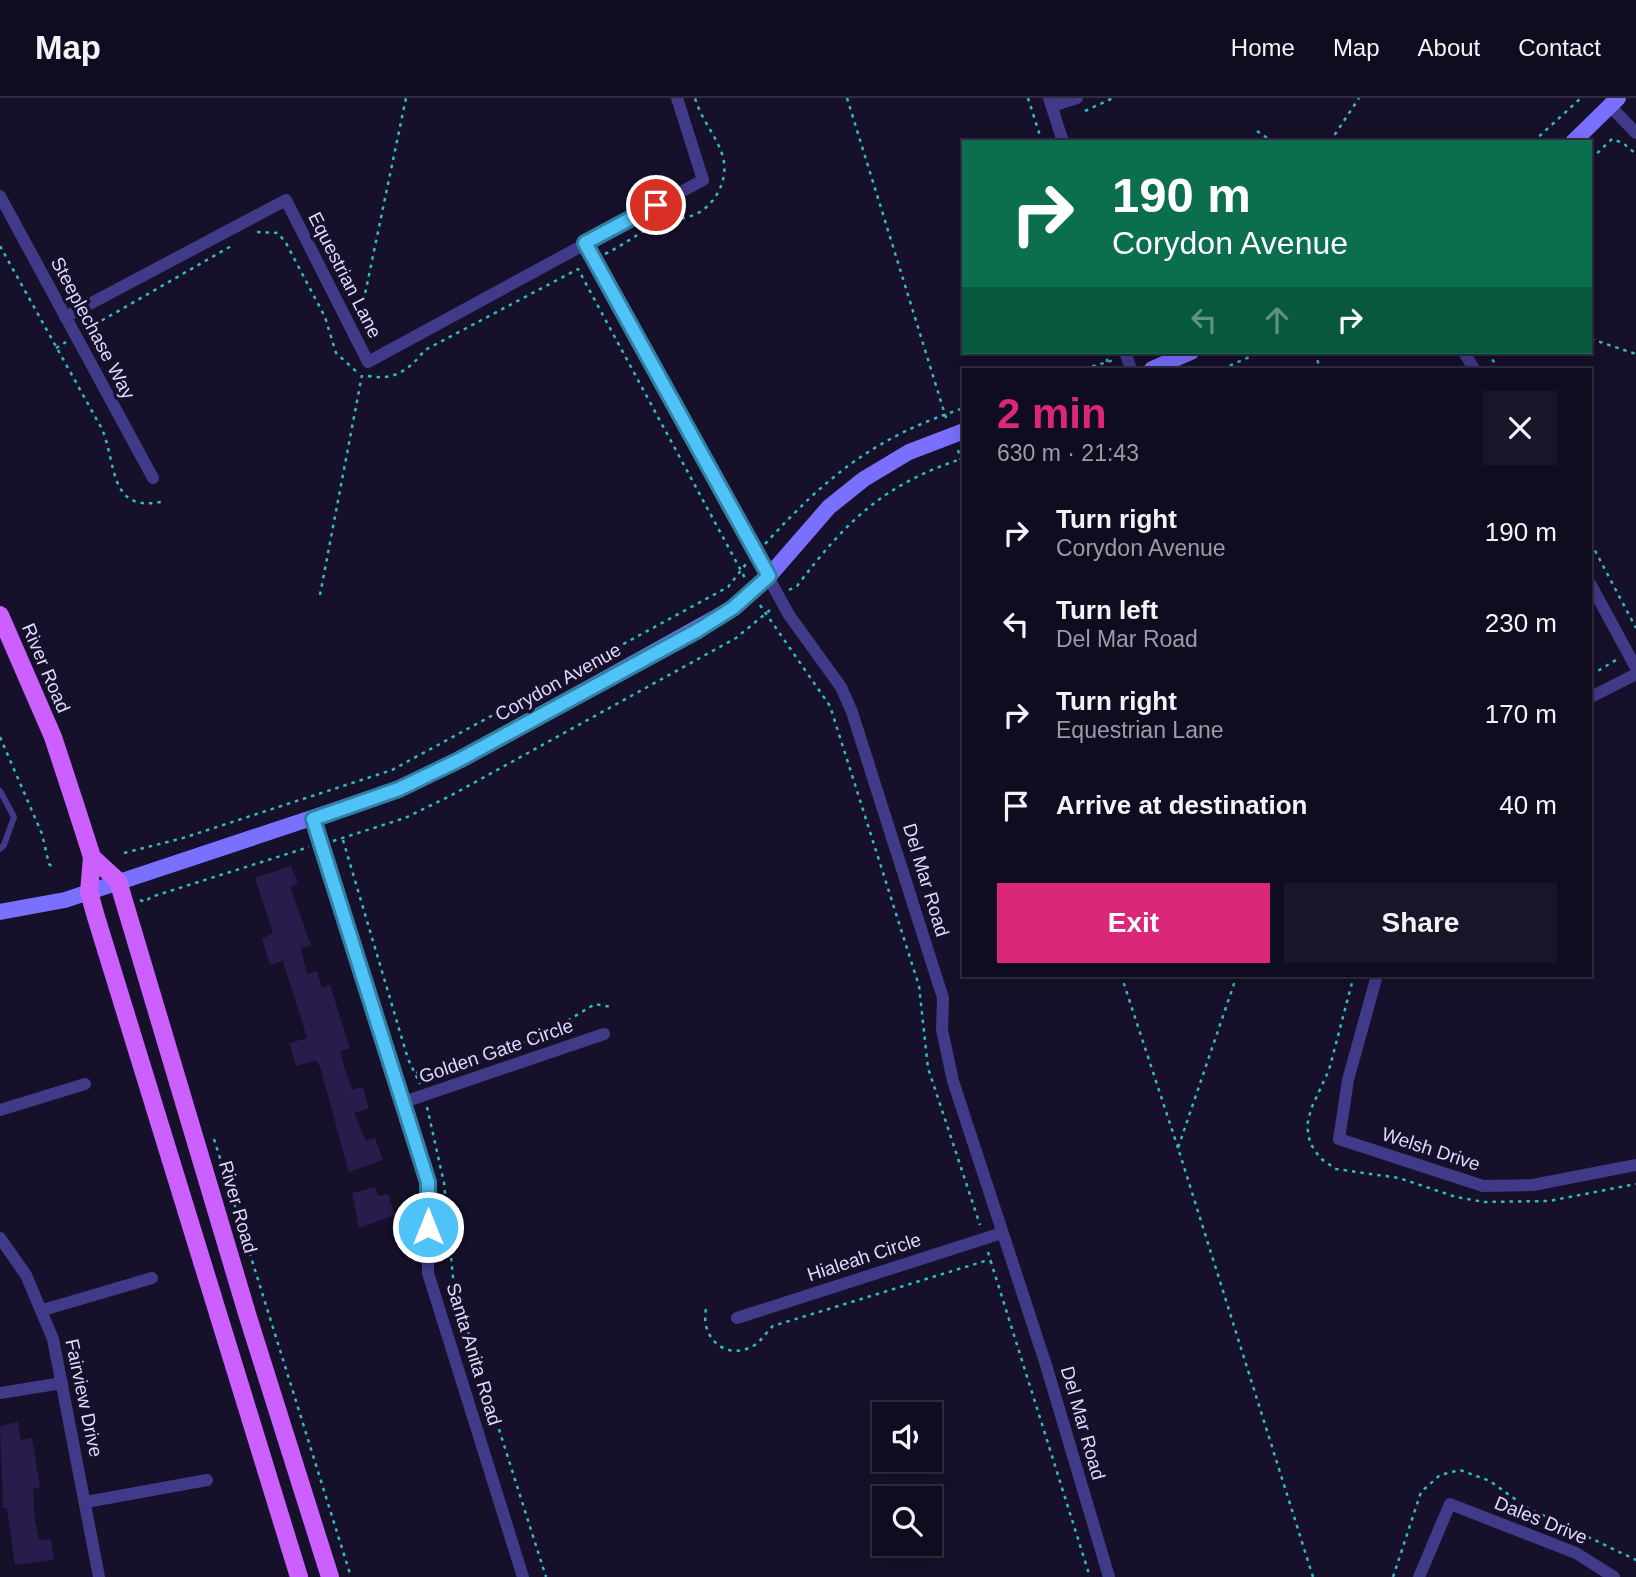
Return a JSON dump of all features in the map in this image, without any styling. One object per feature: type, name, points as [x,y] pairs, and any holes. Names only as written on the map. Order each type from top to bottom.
[{"type":"main road","points":[[1575,140],[1614,102]]},
{"type":"main road","points":[[1155,368],[1187,354]]},
{"type":"main road","name":"Corydon Avenue","points":[[0,912],[30,908],[89,891],[313,819],[399,789],[459,760],[698,630],[733,608],[769,576],[829,507],[864,479],[909,452],[958,433]]},
{"type":"main road","name":"River Road","points":[[2,625],[53,737],[92,858],[89,891],[200,1265],[299,1577]]},
{"type":"main road","points":[[92,858],[118,881]]},
{"type":"main road","name":"River Road","points":[[118,881],[248,1317],[330,1577]]},
{"type":"street","name":"Equestrian Lane","points":[[65,317],[286,200],[368,362],[703,180],[677,98]]},
{"type":"street","points":[[1062,140],[1051,102],[1077,98]]},
{"type":"street","points":[[1614,102],[1636,133]]},
{"type":"street","name":"Steeplechase Way","points":[[0,196],[153,478]]},
{"type":"street","name":"Del Mar Road","points":[[585,243],[789,615],[841,687],[852,712],[943,998],[942,1030],[953,1081],[1046,1365],[1109,1577]]},
{"type":"street","points":[[1592,586],[1636,668]]},
{"type":"street","points":[[1592,696],[1636,674]]},
{"type":"street","name":"Santa Anita Road","points":[[313,819],[428,1182],[428,1273],[523,1577]]},
{"type":"street","name":"Welsh Drive","points":[[1376,977],[1351,1067],[1339,1139],[1483,1186],[1533,1185],[1636,1166]]},
{"type":"street","name":"Golden Gate Circle","points":[[401,1103],[604,1034]]},
{"type":"street","points":[[0,1110],[85,1084]]},
{"type":"street","name":"Hialeah Circle","points":[[737,1318],[1002,1233]]},
{"type":"street","name":"Fairview Drive","points":[[0,1238],[26,1275],[43,1310],[62,1383],[99,1577]]},
{"type":"street","points":[[43,1310],[152,1278]]},
{"type":"street","points":[[0,1393],[62,1383]]},
{"type":"street","points":[[86,1502],[207,1480]]},
{"type":"street","name":"Dales Drive","points":[[1419,1577],[1450,1504],[1576,1553],[1614,1577]]},
{"type":"lane","points":[[0,791],[14,817],[0,849]]},
{"type":"path","points":[[356,338],[406,98]]},
{"type":"path","points":[[847,98],[945,415],[958,433],[962,458]]},
{"type":"path","points":[[1028,98],[1041,140]]},
{"type":"path","points":[[1076,114],[1112,98]]},
{"type":"path","points":[[1331,140],[1359,98]]},
{"type":"path","points":[[1534,140],[1581,98]]},
{"type":"path","points":[[1257,131],[1270,140]]},
{"type":"path","points":[[1592,158],[1612,139],[1623,143],[1636,154]]},
{"type":"path","points":[[255,232],[265,230],[278,233],[286,243],[324,317],[336,353],[348,366],[362,375],[380,378],[394,377],[414,364],[425,350],[578,269],[741,570],[750,592],[830,706],[919,986],[928,1068],[1090,1577]]},
{"type":"path","points":[[56,348],[243,239]]},
{"type":"path","points":[[0,246],[105,436],[114,481],[122,492],[136,502],[149,505],[165,501]]},
{"type":"path","points":[[1592,339],[1636,354]]},
{"type":"path","points":[[1107,362],[1108,354]]},
{"type":"path","points":[[1087,368],[1126,354]]},
{"type":"path","points":[[1224,368],[1256,354]]},
{"type":"path","points":[[320,595],[362,375]]},
{"type":"path","points":[[124,853],[183,838],[393,770],[728,587],[825,482],[862,454],[898,433],[962,409]]},
{"type":"path","points":[[1592,545],[1636,628]]},
{"type":"path","points":[[1592,674],[1627,651]]},
{"type":"path","points":[[0,737],[42,834],[49,864],[55,869]]},
{"type":"path","points":[[343,839],[408,1059],[424,1096],[444,1183],[454,1288],[546,1577]]},
{"type":"path","points":[[142,911],[145,902]]},
{"type":"path","points":[[1122,977],[1313,1577]]},
{"type":"path","points":[[1178,1148],[1236,977]]},
{"type":"path","points":[[1353,977],[1329,1070],[1311,1109],[1307,1126],[1310,1143],[1320,1158],[1336,1169],[1399,1178],[1456,1197],[1484,1202],[1549,1201],[1636,1184]]},
{"type":"path","points":[[416,1073],[453,1066],[542,1036],[595,1004],[611,1007]]},
{"type":"path","points":[[213,1138],[351,1577]]},
{"type":"path","points":[[705,1309],[708,1334],[721,1348],[740,1350],[753,1346],[773,1326],[985,1261],[991,1262]]},
{"type":"building","points":[[291,866],[298,884],[290,887],[311,945],[301,948],[307,974],[317,971],[322,988],[330,985],[350,1048],[341,1051],[342,1060],[352,1090],[363,1087],[369,1108],[354,1113],[366,1141],[375,1138],[383,1160],[349,1172],[320,1067],[316,1060],[296,1066],[289,1043],[307,1038],[283,961],[270,965],[262,939],[273,933],[255,878]]},
{"type":"building","points":[[375,1187],[378,1196],[388,1194],[395,1215],[359,1228],[352,1193]]},
{"type":"building","points":[[18,1422],[21,1440],[32,1438],[40,1488],[33,1489],[35,1521],[39,1540],[51,1539],[54,1560],[15,1565],[7,1508],[3,1508],[0,1426]]},
{"type":"route","points":[[428,1227],[428,1182],[313,819],[399,789],[459,760],[698,630],[733,608],[769,576],[585,243],[656,205]]}]
